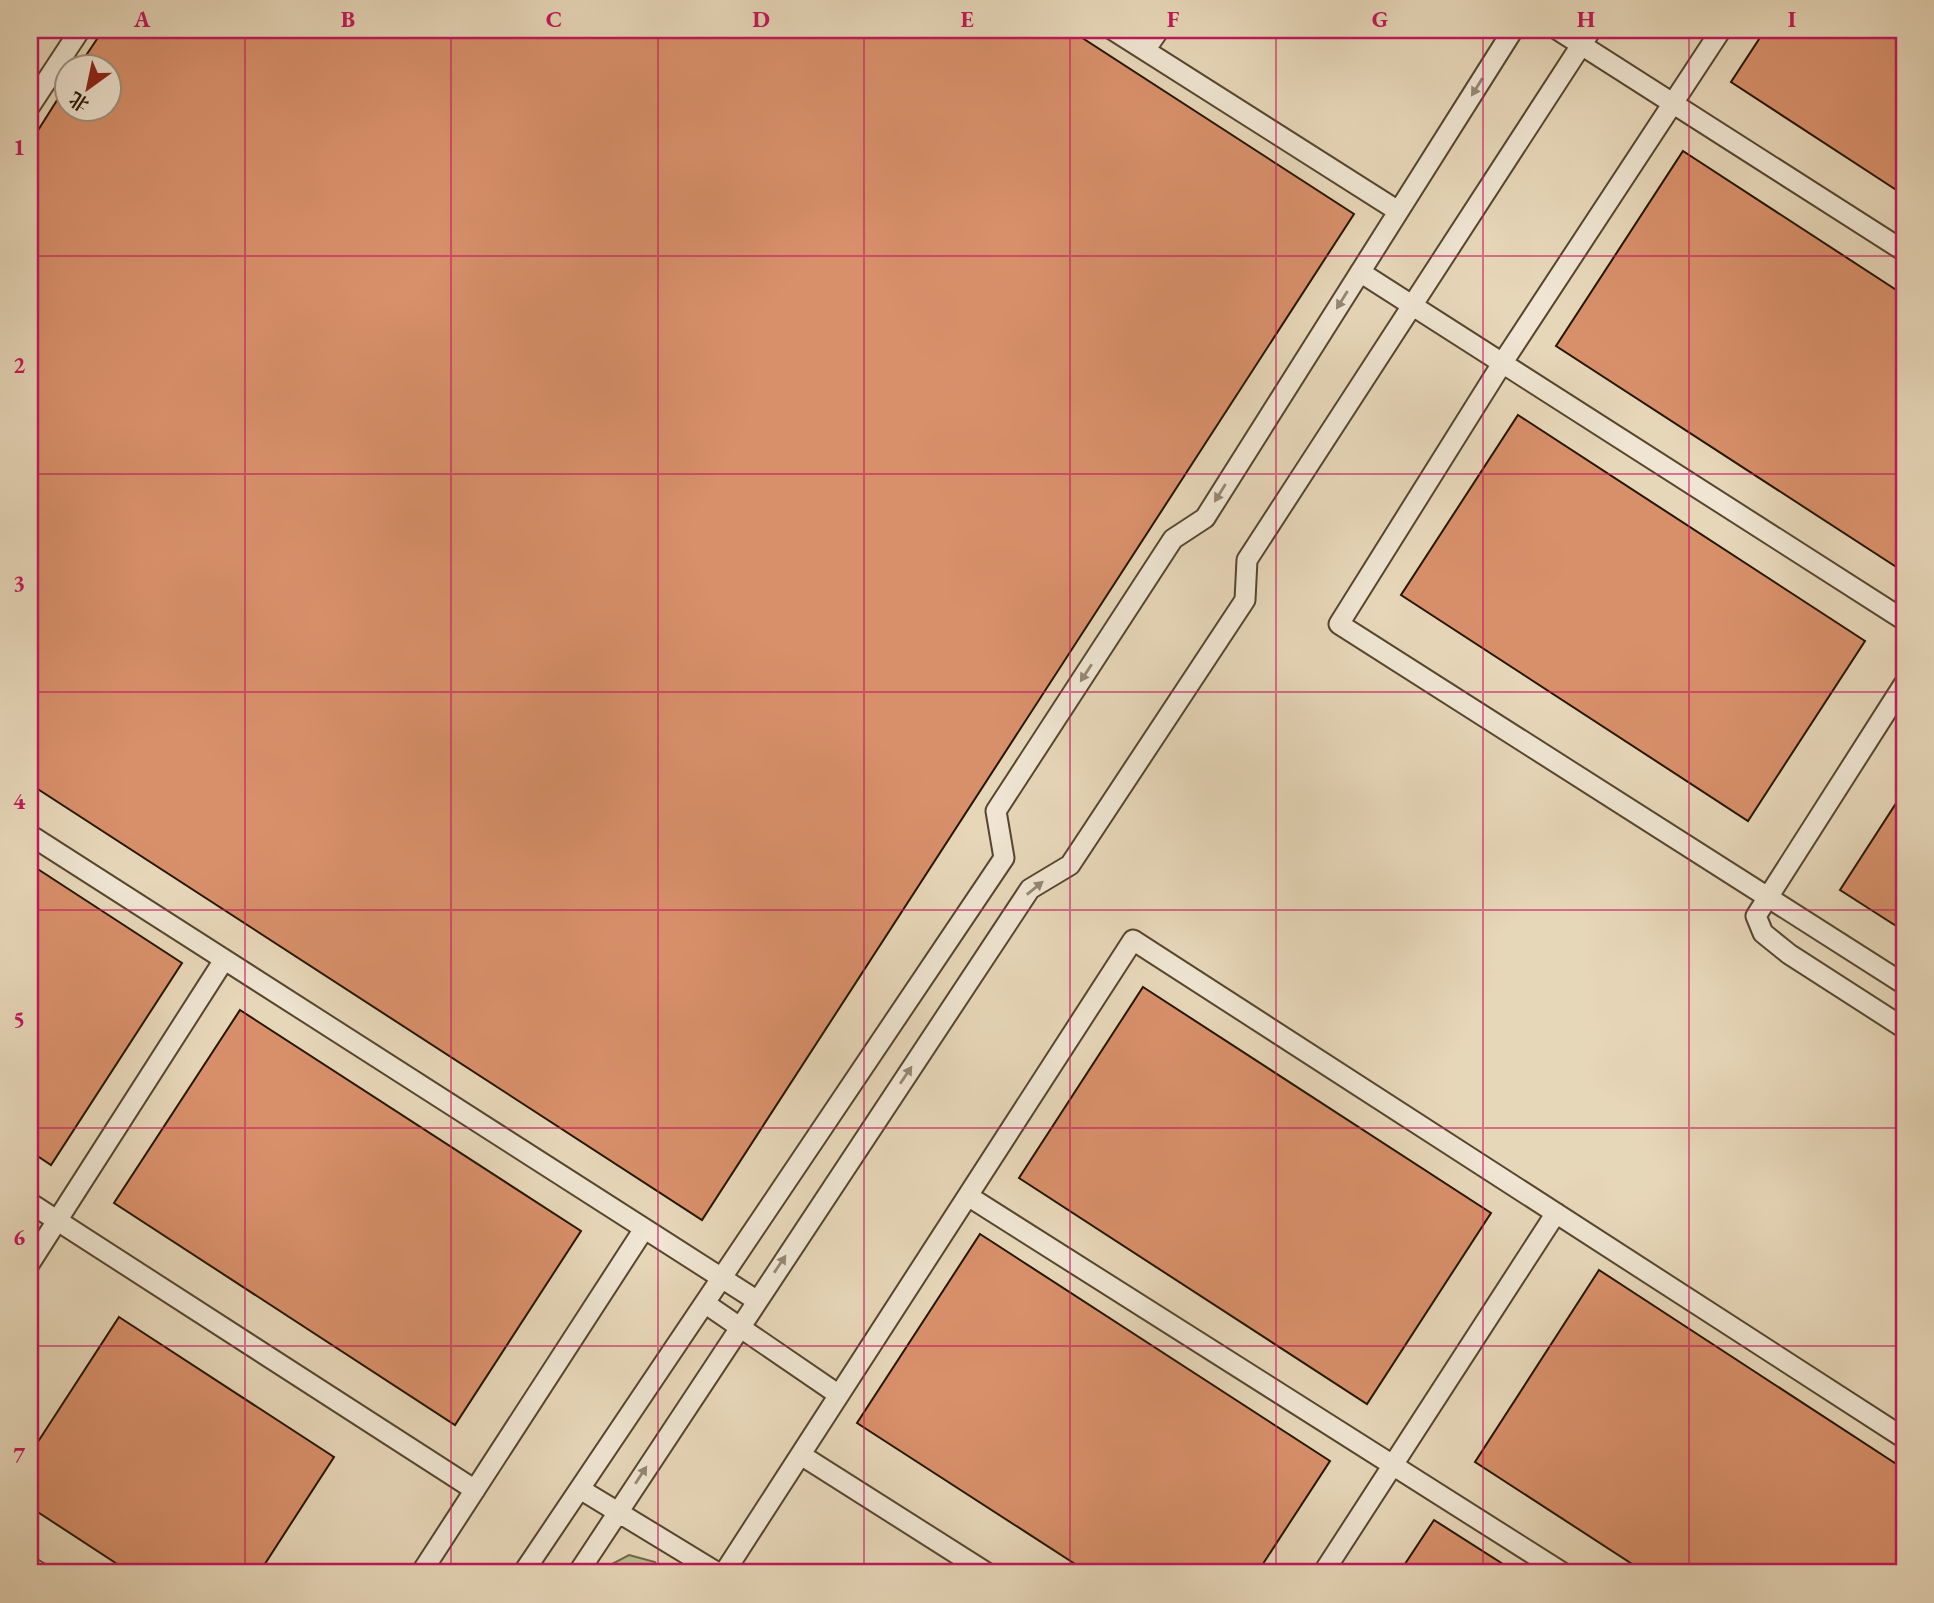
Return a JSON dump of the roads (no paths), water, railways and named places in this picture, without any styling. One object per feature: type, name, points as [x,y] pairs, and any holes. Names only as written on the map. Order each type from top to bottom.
[{"type":"lane","points":[[30,106],[80,30]]},
{"type":"lane","points":[[1113,30],[1398,211]]},
{"type":"lane","points":[[1145,50],[1158,30]]},
{"type":"lane","points":[[523,1573],[1004,858],[996,811],[1173,539],[1205,517],[1513,30]]},
{"type":"lane","points":[[1558,30],[1586,37],[1673,104],[1904,251]]},
{"type":"lane","points":[[1721,30],[1503,362],[1339,624],[1904,984]]},
{"type":"lane","points":[[578,1573],[738,1327],[1030,890],[1070,865],[1245,600],[1247,560],[1586,37]]},
{"type":"lane","points":[[1360,272],[1904,620]]},
{"type":"lane","points":[[1904,684],[1756,916],[1763,933],[1789,954],[1904,1028]]},
{"type":"lane","points":[[30,835],[756,1300]]},
{"type":"lane","points":[[724,1573],[1133,940],[1904,1438]]},
{"type":"lane","points":[[30,1263],[224,960]]},
{"type":"lane","points":[[968,1196],[1563,1573]]},
{"type":"lane","points":[[30,1203],[475,1490]]},
{"type":"lane","points":[[1323,1573],[1556,1213]]},
{"type":"lane","points":[[421,1573],[644,1229]]},
{"type":"lane","points":[[706,1304],[839,1395]]},
{"type":"lane","points":[[801,1455],[987,1573]]},
{"type":"lane","points":[[580,1489],[718,1573]]},
{"type":"lane","points":[[30,1567],[40,1573]]}]
